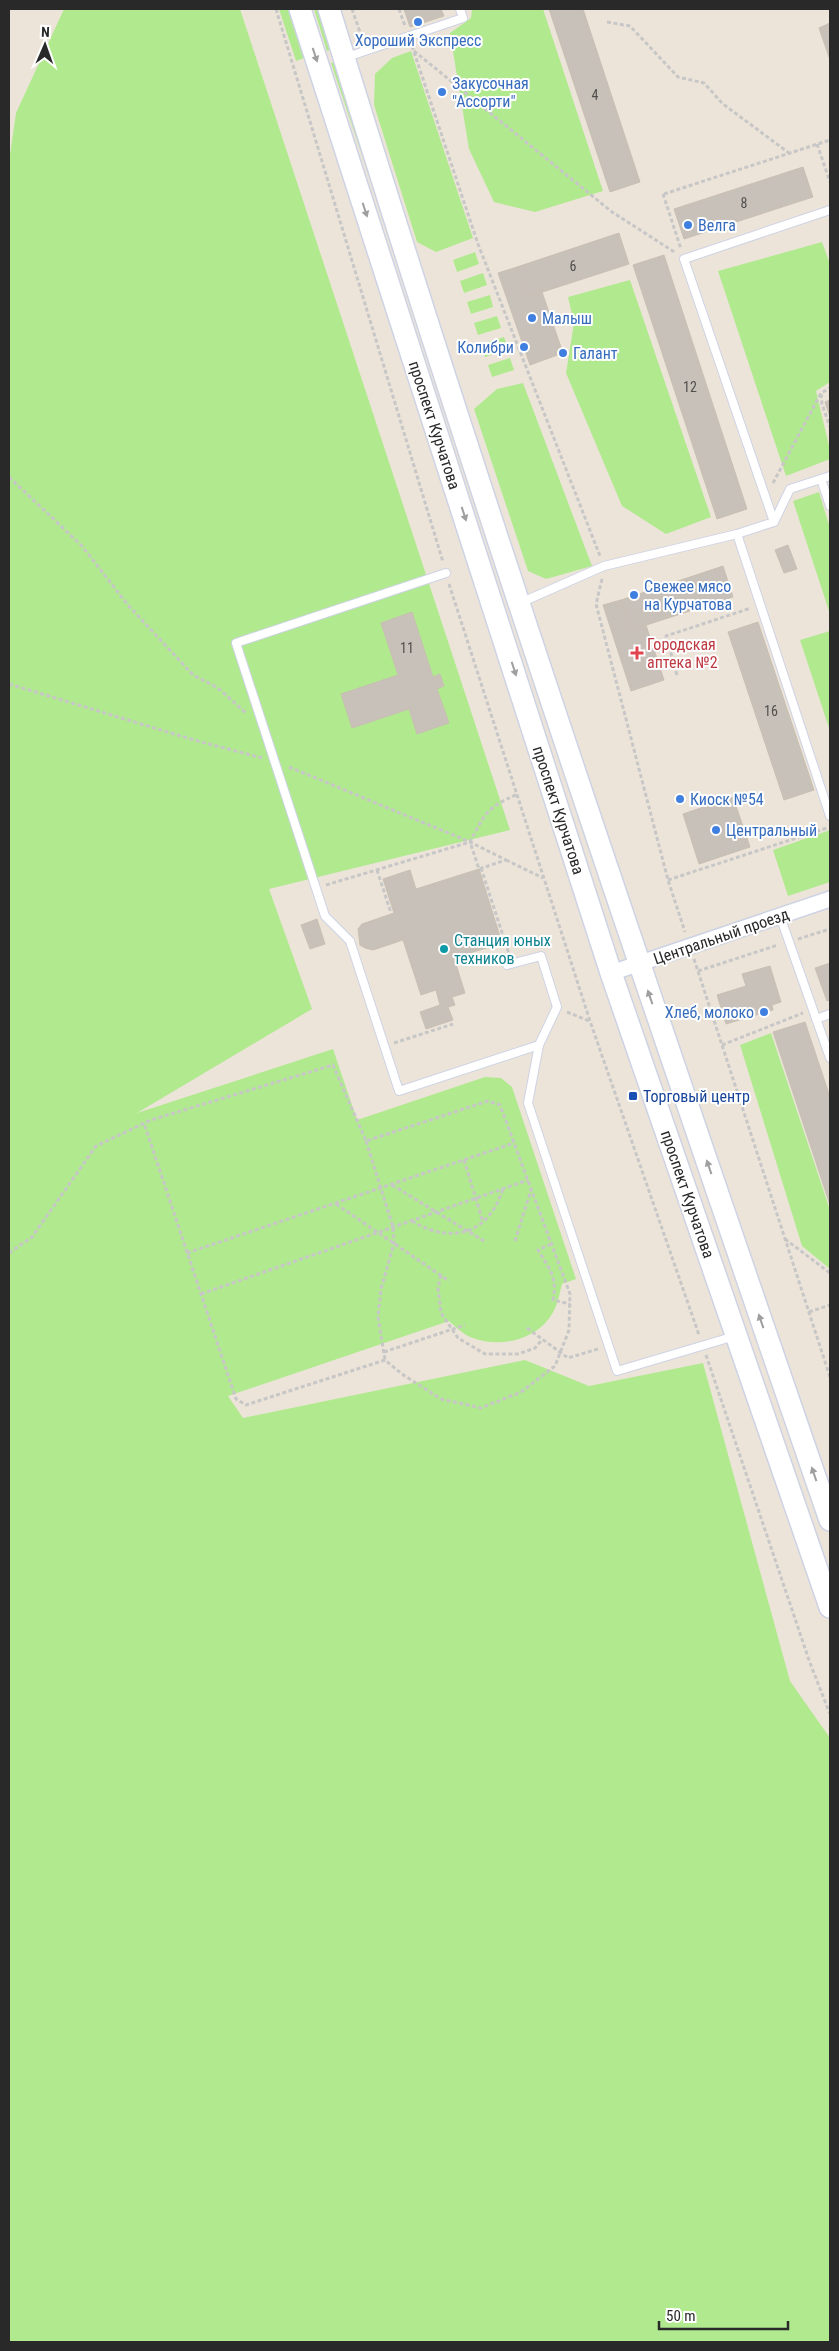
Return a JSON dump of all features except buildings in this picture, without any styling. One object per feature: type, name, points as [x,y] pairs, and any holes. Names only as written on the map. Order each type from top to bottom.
[{"type":"main road","name":"проспект Курчатова","points":[[300,9],[612,973],[830,1607]]},
{"type":"main road","name":"проспект Курчатова","points":[[329,9],[412,278],[639,964],[830,1520]]},
{"type":"street","name":"Центральный проезд","points":[[612,973],[830,899]]},
{"type":"lane","points":[[344,58],[463,18],[460,9]]},
{"type":"lane","points":[[774,522],[684,259],[830,210]]},
{"type":"lane","points":[[520,603],[604,566],[737,534],[774,522],[790,490],[830,476]]},
{"type":"lane","points":[[821,479],[830,506]]},
{"type":"lane","points":[[737,534],[830,816]]},
{"type":"lane","points":[[446,573],[236,643],[325,916],[350,941],[399,1091],[539,1046]]},
{"type":"lane","points":[[780,916],[830,1058]]},
{"type":"lane","points":[[510,965],[541,956],[558,1007],[539,1046],[528,1103],[617,1371],[736,1335]]},
{"type":"lane","points":[[816,1018],[830,1014]]},
{"type":"path","points":[[276,9],[446,573],[516,795],[590,1022],[810,1663],[830,1714]]},
{"type":"path","points":[[352,9],[367,50]]},
{"type":"path","points":[[400,9],[478,244],[604,566],[596,604],[668,880],[830,1377]]},
{"type":"path","points":[[607,22],[630,26],[678,77],[704,83],[723,104],[789,153]]},
{"type":"path","points":[[413,51],[612,212],[684,259]]},
{"type":"path","points":[[684,259],[663,194],[830,140]]},
{"type":"path","points":[[817,144],[830,182]]},
{"type":"path","points":[[766,497],[821,393],[830,388]]},
{"type":"path","points":[[821,393],[822,404],[830,427]]},
{"type":"path","points":[[9,477],[82,546],[128,605],[192,675],[218,688],[265,730]]},
{"type":"path","points":[[677,675],[666,636],[761,605]]},
{"type":"path","points":[[9,684],[194,740],[275,761],[470,842],[543,878]]},
{"type":"path","points":[[510,965],[481,868],[479,868],[470,842],[483,816],[491,807],[516,795]]},
{"type":"path","points":[[668,880],[830,826]]},
{"type":"path","points":[[316,888],[470,842]]},
{"type":"path","points":[[481,868],[506,860]]},
{"type":"path","points":[[377,870],[391,913]]},
{"type":"path","points":[[698,971],[830,929]]},
{"type":"path","points":[[558,1007],[590,1022]]},
{"type":"path","points":[[722,1045],[813,1009]]},
{"type":"path","points":[[384,1046],[453,1024]]},
{"type":"path","points":[[9,1253],[32,1237],[96,1146],[144,1123],[333,1065],[366,1141],[393,1227],[394,1243],[381,1289],[378,1317],[385,1360],[402,1374],[441,1399],[481,1408],[521,1392],[555,1366],[569,1330],[570,1294],[500,1105],[488,1101],[366,1141]]},
{"type":"path","points":[[144,1123],[236,1399],[246,1406],[385,1360]]},
{"type":"path","points":[[187,1253],[514,1143]]},
{"type":"path","points":[[464,1160],[483,1222]]},
{"type":"path","points":[[201,1294],[528,1180]]},
{"type":"path","points":[[391,1184],[484,1241]]},
{"type":"path","points":[[411,1220],[428,1231],[449,1234],[468,1232],[483,1222],[498,1205],[503,1188]]},
{"type":"path","points":[[515,1241],[531,1190]]},
{"type":"path","points":[[335,1204],[450,1280]]},
{"type":"path","points":[[785,1239],[830,1273]]},
{"type":"path","points":[[552,1244],[538,1250],[550,1269],[556,1285],[553,1300],[570,1304]]},
{"type":"path","points":[[441,1275],[438,1288],[441,1312],[458,1338],[485,1354],[518,1354],[535,1348],[542,1340]]},
{"type":"path","points":[[809,1312],[830,1305]]},
{"type":"path","points":[[384,1352],[465,1325]]},
{"type":"path","points":[[526,1328],[568,1358],[609,1347]]},
{"type":"green space","points":[[64,9],[240,9],[510,830],[269,889],[312,1009],[137,1113],[333,1049],[357,1120],[485,1077],[501,1078],[512,1087],[576,1279],[562,1284],[556,1306],[550,1317],[541,1327],[520,1339],[507,1342],[482,1341],[467,1336],[449,1321],[228,1396],[243,1418],[525,1360],[589,1386],[703,1363],[790,1681],[830,1738],[830,2342],[9,2342],[9,162],[16,113]]},
{"type":"green space","points":[[279,9],[294,9],[310,56],[296,61]]},
{"type":"green space","points":[[314,9],[322,9],[335,48],[327,51]]},
{"type":"green space","points":[[472,9],[543,9],[603,191],[535,212],[494,202],[469,149],[450,33],[471,18]]},
{"type":"green space","points":[[411,51],[473,238],[436,252],[417,242],[374,105],[375,74],[392,58]]},
{"type":"green space","points":[[339,61],[378,176],[370,179],[331,63]]},
{"type":"green space","points":[[822,242],[830,264],[830,382],[816,391],[830,450],[830,459],[786,476],[718,271]]},
{"type":"green space","points":[[475,252],[479,264],[457,272],[453,260]]},
{"type":"green space","points":[[483,273],[487,285],[464,293],[460,281]]},
{"type":"green space","points":[[630,280],[711,517],[666,534],[622,506],[566,373],[574,323],[568,297]]},
{"type":"green space","points":[[490,295],[493,307],[471,314],[467,302]]},
{"type":"green space","points":[[497,316],[501,328],[478,335],[474,323]]},
{"type":"green space","points":[[504,337],[508,349],[485,357],[482,344]]},
{"type":"green space","points":[[510,358],[514,370],[492,377],[488,365]]},
{"type":"green space","points":[[523,383],[592,566],[546,579],[528,571],[474,409],[497,389]]},
{"type":"green space","points":[[819,492],[830,528],[830,614],[793,501]]},
{"type":"green space","points":[[830,631],[830,731],[800,640]]},
{"type":"green space","points":[[830,830],[830,882],[788,896],[773,850]]},
{"type":"green space","points":[[771,1033],[830,1210],[830,1269],[802,1246],[740,1045]]},
{"type":"place","name":"Хороший Экспресс","points":[[418,22]]},
{"type":"place","name":"Закусочная \"Ассорти\"","points":[[442,92]]},
{"type":"place","name":"Велга","points":[[688,225]]},
{"type":"place","name":"Малыш","points":[[532,318]]},
{"type":"place","name":"Колибри","points":[[524,347]]},
{"type":"place","name":"Галант","points":[[563,353]]},
{"type":"place","name":"Свежее мясо на Курчатова","points":[[634,595]]},
{"type":"place","name":"Городская аптека №2","points":[[637,653]]},
{"type":"place","name":"Киоск №54","points":[[680,799]]},
{"type":"place","name":"Центральный","points":[[716,830]]},
{"type":"place","name":"Станция юных техников","points":[[444,949]]},
{"type":"place","name":"Хлеб, молоко","points":[[764,1012]]},
{"type":"place","name":"Торговый центр","points":[[633,1096]]}]
